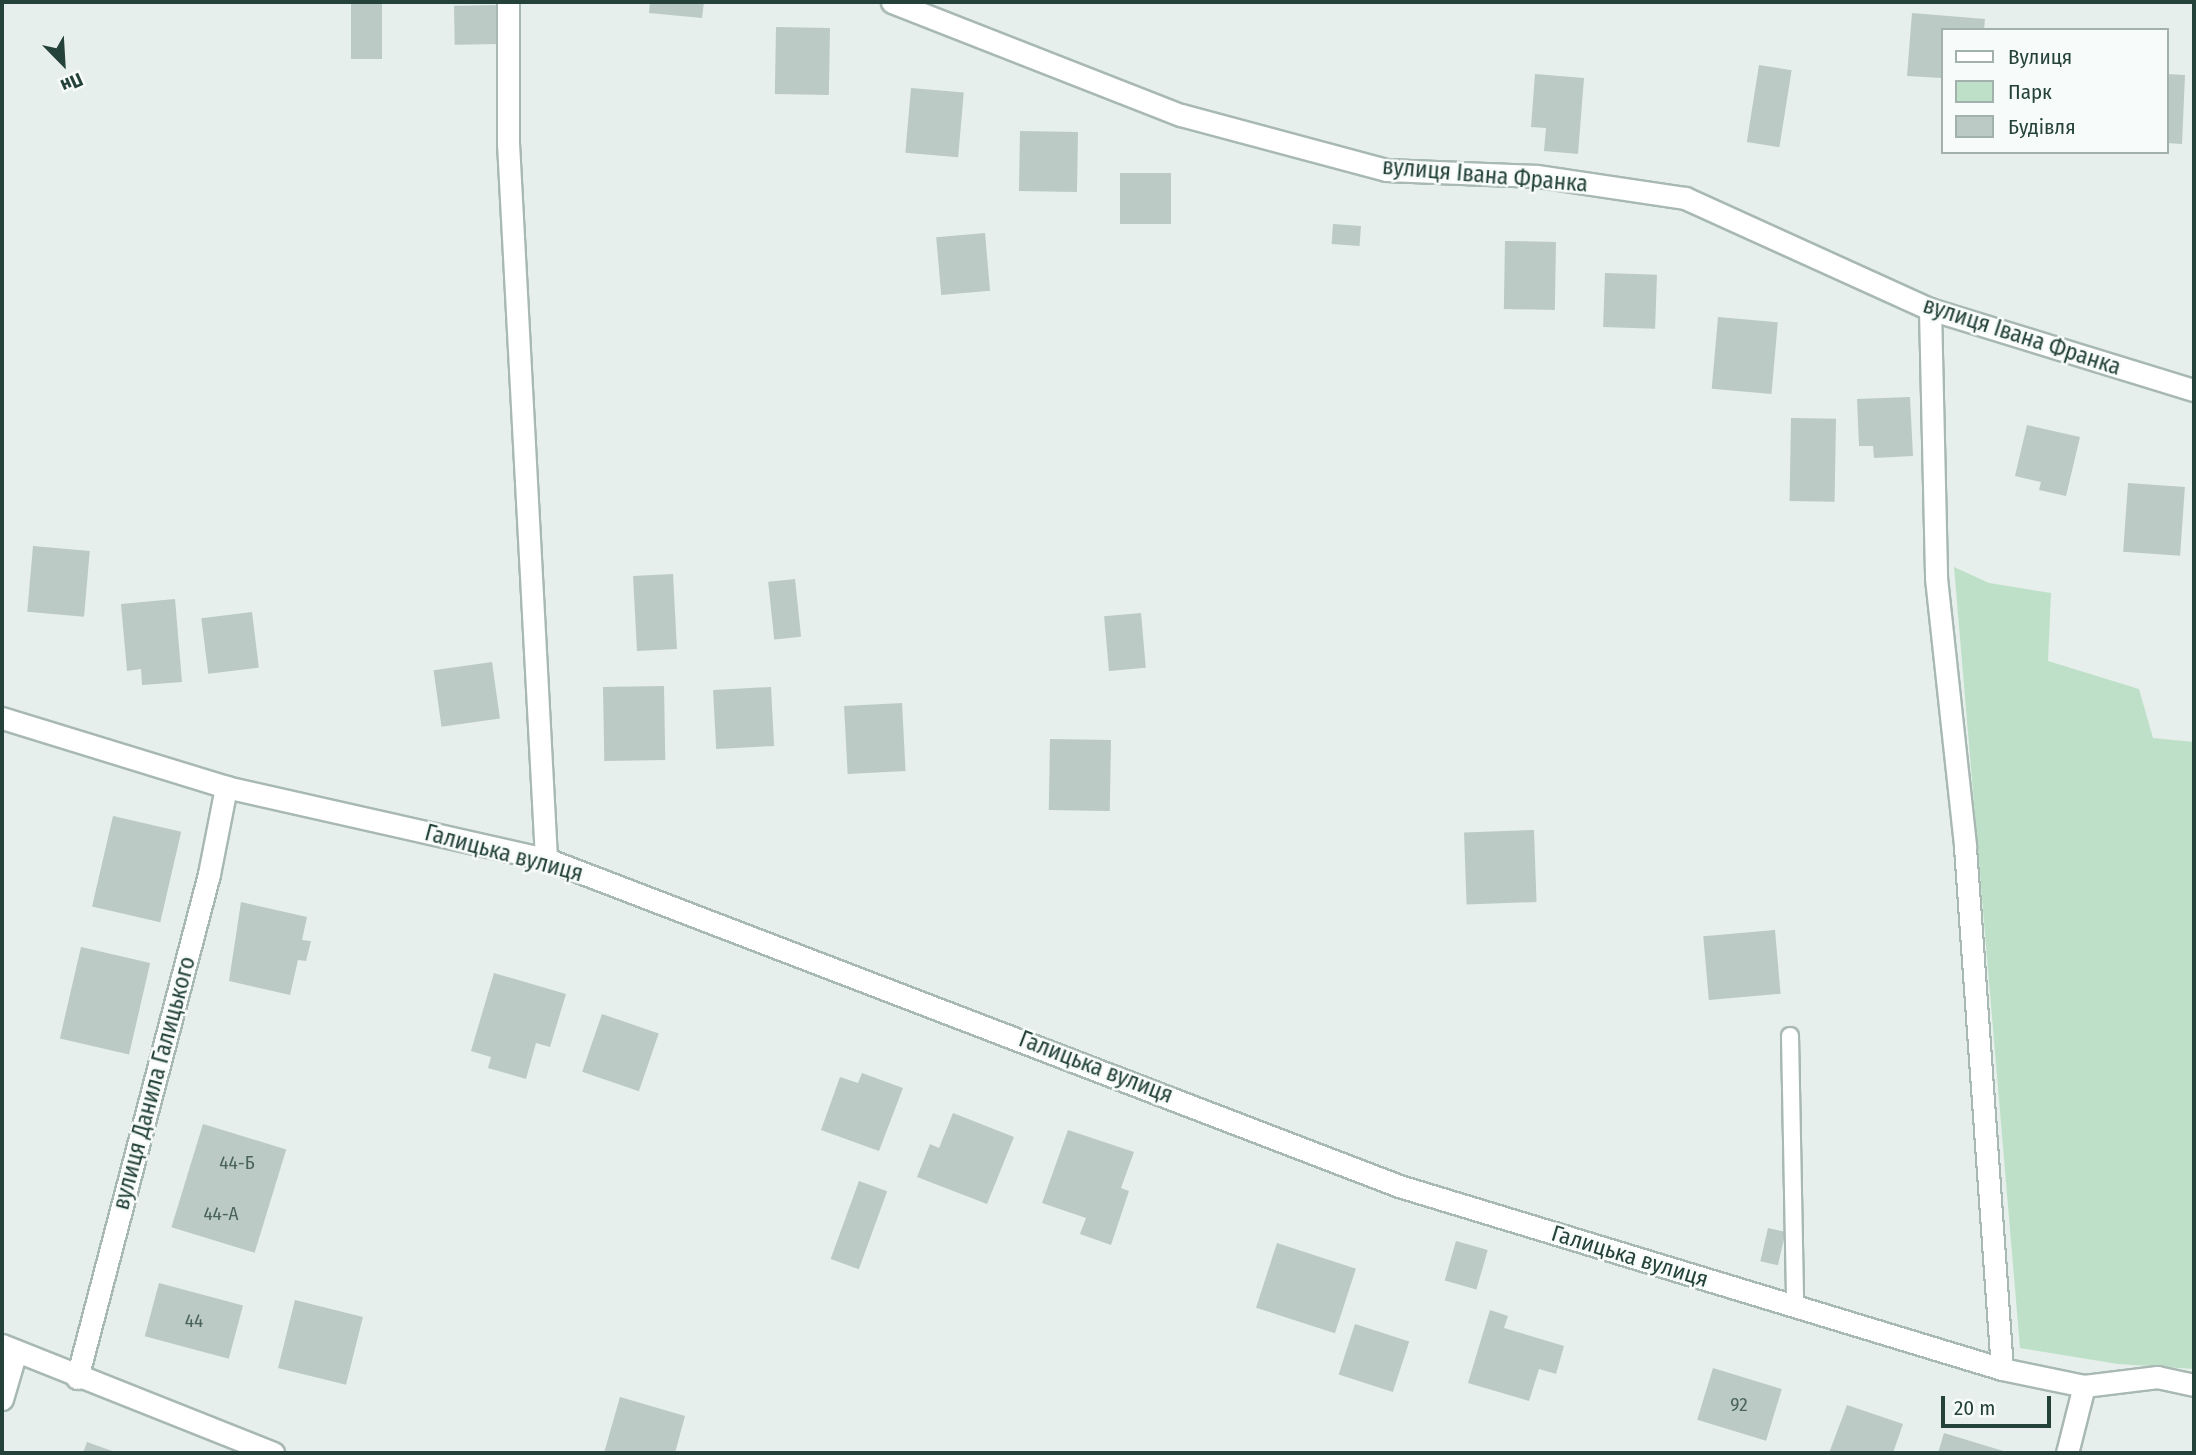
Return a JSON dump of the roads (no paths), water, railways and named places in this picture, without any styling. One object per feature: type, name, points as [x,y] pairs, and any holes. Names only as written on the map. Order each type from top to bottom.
[{"type":"street","points":[[508,2],[508,143],[546,859]]},
{"type":"street","name":"вулиця Івана Франка","points":[[892,2],[1181,115],[1387,170],[1537,176],[1685,198],[1930,309],[2194,390]]},
{"type":"street","points":[[1930,309],[1936,578],[1965,847],[2002,1369]]},
{"type":"street","name":"Галицька вулиця","points":[[2,718],[226,787],[546,859],[923,999],[1399,1186],[1796,1307],[2002,1369],[2084,1386],[2157,1377],[2194,1385]]},
{"type":"street","name":"вулиця Данила Галицького","points":[[77,1378],[209,874],[226,787]]},
{"type":"street","points":[[2,1399],[9,1348],[77,1378],[273,1453]]},
{"type":"street","points":[[2067,1453],[2084,1386]]},
{"type":"lane","points":[[1790,1036],[1796,1307]]}]
